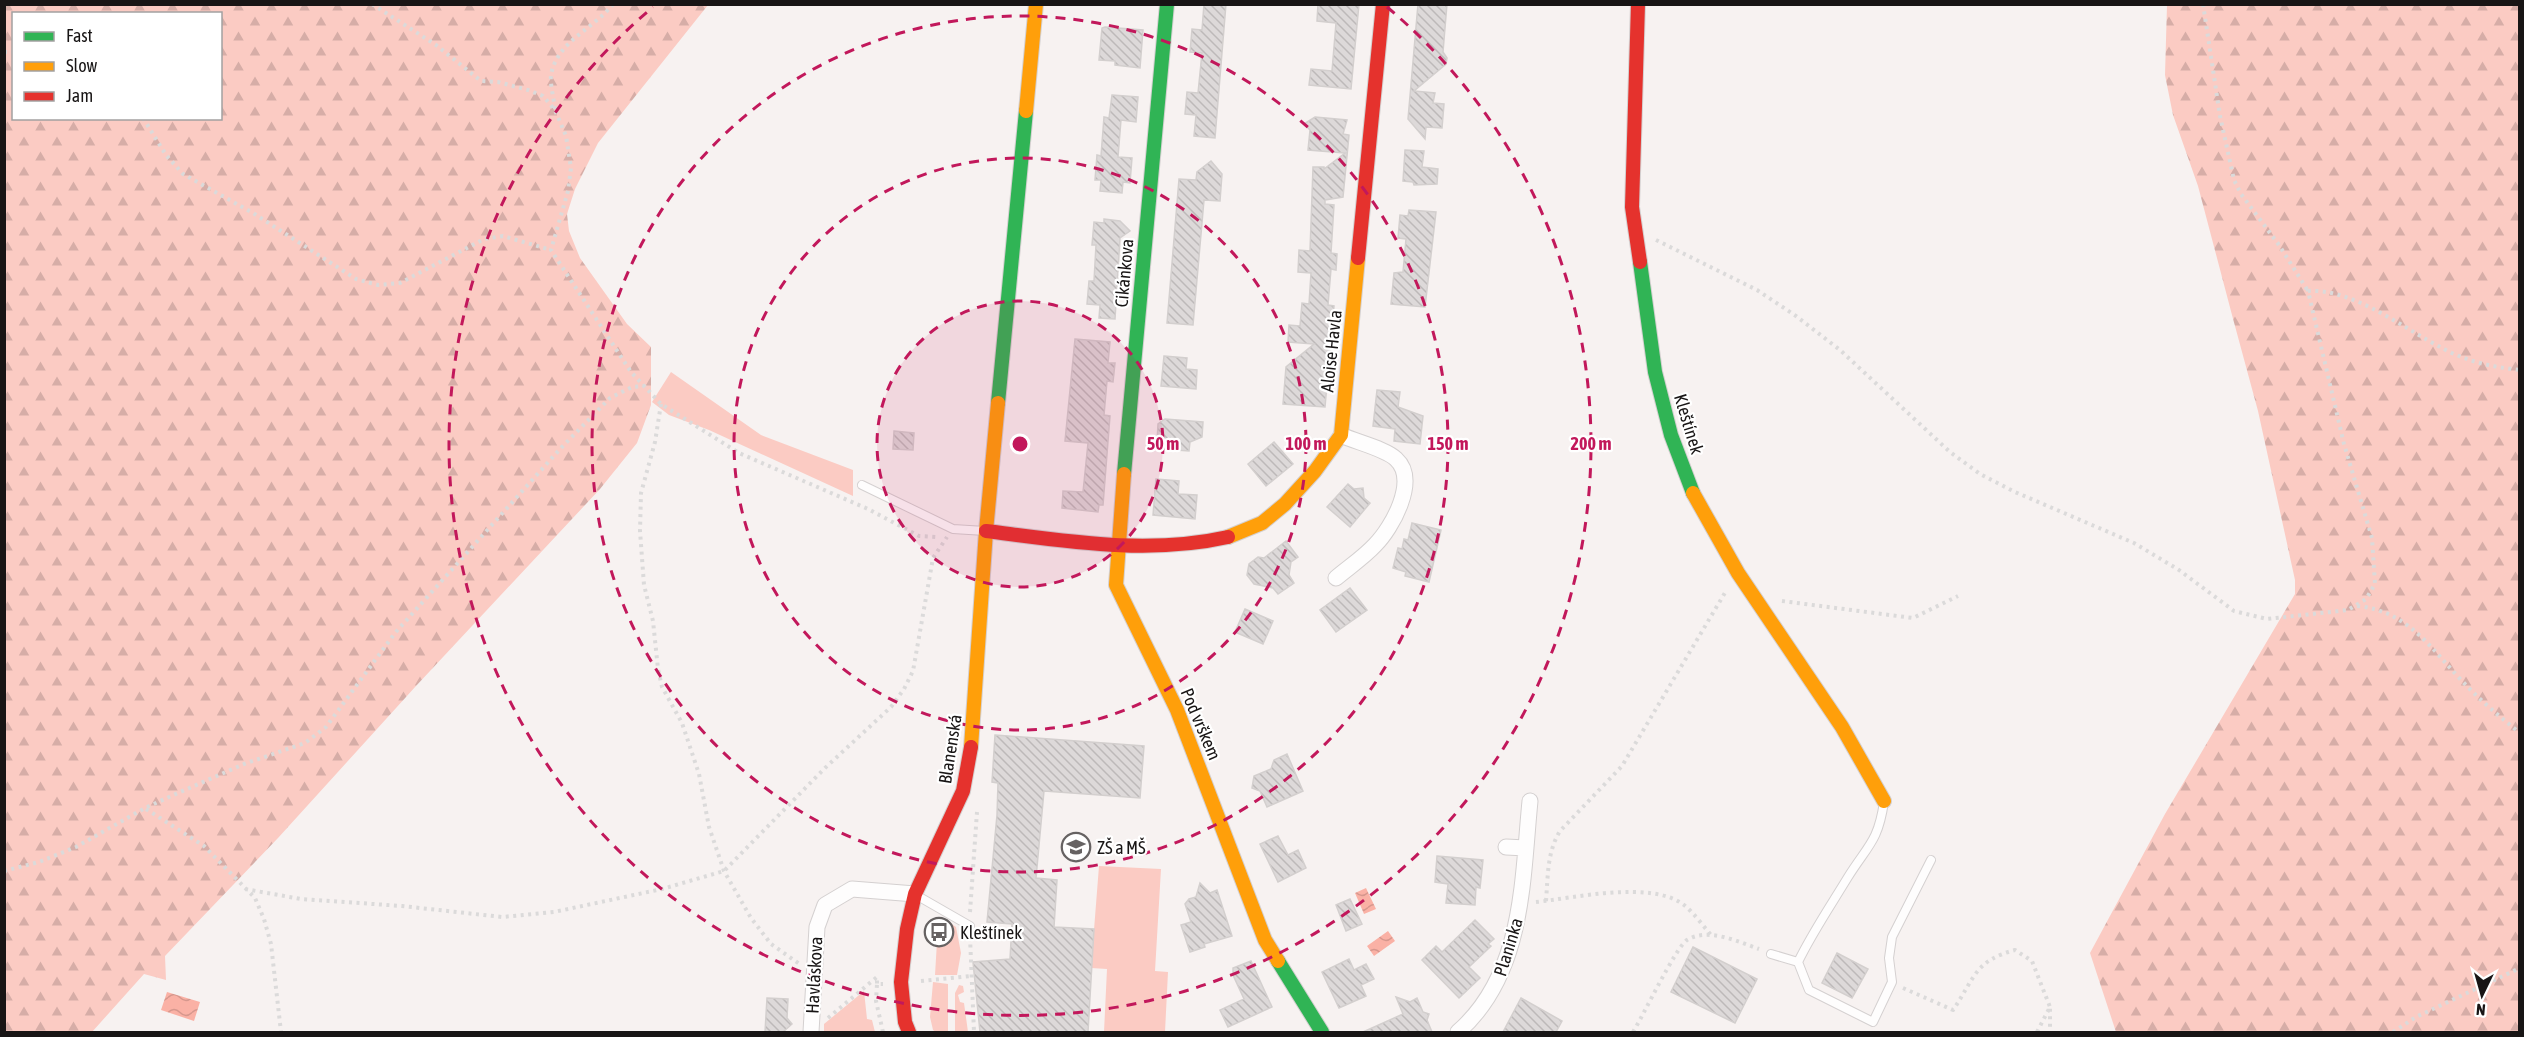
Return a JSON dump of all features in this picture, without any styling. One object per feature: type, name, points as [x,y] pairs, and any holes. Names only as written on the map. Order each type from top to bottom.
[{"type":"street","name":"Blanenská","points":[[909,1032],[905,1022],[901,982],[915,894],[963,791],[968,773],[986,531],[1036,4]]},
{"type":"street","name":"Cikánkova","points":[[1117,546],[1167,4]]},
{"type":"street","name":"Aloise Havla","points":[[1117,546],[1206,543],[1233,536],[1260,524],[1284,506],[1310,480],[1341,435],[1383,4]]},
{"type":"street","name":"Kleštínek","points":[[1638,4],[1631,188],[1655,372],[1671,435],[1696,500],[1738,573],[1842,727],[1884,801]]},
{"type":"street","points":[[1336,578],[1375,545],[1390,525],[1405,492],[1405,472],[1396,458],[1341,435]]},
{"type":"street","points":[[986,531],[1117,546]]},
{"type":"street","name":"Pod vrškem","points":[[1117,546],[1116,585],[1177,710],[1265,940],[1322,1032]]},
{"type":"street","name":"Planinka","points":[[1458,1032],[1500,981],[1518,920],[1530,801]]},
{"type":"street","points":[[1506,847],[1526,848]]},
{"type":"street","name":"Havláskova","points":[[817,1027],[814,973],[817,927],[825,905],[852,889],[915,894]]},
{"type":"lane","points":[[862,485],[953,530],[986,531]]},
{"type":"lane","points":[[1798,962],[1876,836],[1880,828],[1884,801]]},
{"type":"lane","points":[[1798,962],[1809,990],[1873,1022],[1892,982],[1889,957],[1892,937],[1932,860]]},
{"type":"lane","points":[[915,894],[970,926]]},
{"type":"lane","points":[[1771,954],[1798,962]]},
{"type":"path","points":[[372,4],[436,45],[481,81],[528,90],[543,96],[555,110]]},
{"type":"path","points":[[551,250],[568,191],[571,168],[566,136],[555,110],[551,75],[564,46],[607,12],[613,4]]},
{"type":"path","points":[[1635,231],[1676,248],[1757,290],[1796,316],[1840,350],[1950,452],[1980,474],[2015,492],[2134,543],[2179,570],[2234,611],[2266,619],[2348,610],[2366,598],[2375,584],[2372,538],[2344,444],[2308,291],[2279,245],[2241,194],[2234,180],[2220,116],[2204,6]]},
{"type":"path","points":[[144,120],[166,155],[183,174],[253,213],[356,279],[378,285],[400,282],[484,238],[503,236],[551,250],[631,372],[661,404],[740,453],[868,509],[919,536],[938,537],[953,530]]},
{"type":"path","points":[[2308,291],[2320,290],[2364,306],[2445,350],[2482,365],[2520,370]]},
{"type":"path","points":[[4,871],[39,862],[76,847],[145,808],[244,765],[305,743],[326,727],[395,633],[560,449],[610,398],[632,387],[645,386]]},
{"type":"path","points":[[661,404],[655,441],[641,493],[640,531],[644,585],[653,621],[662,687],[682,723],[699,774],[709,828],[724,871],[751,918],[771,944],[814,973]]},
{"type":"path","points":[[245,889],[301,899],[402,906],[502,917],[565,910],[662,889],[724,871],[825,768],[891,707],[904,689],[913,671],[933,558],[953,530]]},
{"type":"path","points":[[1546,901],[1553,842],[1560,831],[1622,766],[1738,573]]},
{"type":"path","points":[[1754,598],[1913,618],[1958,596]]},
{"type":"path","points":[[2356,606],[2385,612],[2415,629],[2492,711],[2520,733]]},
{"type":"path","points":[[145,808],[204,846],[255,898],[271,944],[281,1032]]},
{"type":"path","points":[[1529,902],[1605,893],[1639,892],[1670,898],[1683,904],[1712,936]]},
{"type":"path","points":[[1633,1032],[1675,955],[1686,940],[1699,936],[1724,937],[1771,954]]},
{"type":"path","points":[[1892,982],[1907,991],[1953,1010],[1978,968],[1997,955],[2015,950],[2032,961],[2050,1007],[2050,1032]]},
{"type":"path","points":[[2393,1032],[2416,1017],[2520,968]]},
{"type":"path","points":[[929,980],[971,976]]},
{"type":"path","points":[[817,1027],[877,977],[877,984]]},
{"type":"path","points":[[2037,1032],[2050,1007]]},
{"type":"green space","points":[[5,4],[708,5],[598,143],[575,189],[567,214],[569,231],[580,258],[627,324],[651,347],[651,405],[637,443],[600,489],[278,838],[165,956],[166,980],[144,974],[92,1032],[5,1032]]},
{"type":"green space","points":[[2167,5],[2519,5],[2519,1032],[2116,1032],[2090,953],[2165,814],[2295,594],[2295,580],[2258,411],[2198,186],[2173,115],[2165,75]]},
{"type":"green space","points":[[671,372],[761,435],[853,470],[853,496],[709,430],[669,415],[652,402]]},
{"type":"green space","points":[[1099,866],[1161,869],[1155,971],[1168,972],[1165,1032],[1104,1032],[1107,969],[1091,968]]},
{"type":"green space","points":[[943,918],[956,927],[961,953],[957,975],[935,975],[938,925]]},
{"type":"green space","points":[[933,982],[948,984],[948,1032],[933,1030],[930,1017]]},
{"type":"green space","points":[[959,985],[963,986],[964,992],[958,995],[960,1002],[964,1003],[968,1032],[955,1032],[955,993]]},
{"type":"green space","points":[[864,991],[867,1019],[872,1020],[875,1032],[824,1032],[824,1024]]},
{"type":"water","points":[[1366,888],[1376,909],[1364,914],[1355,893]]},
{"type":"water","points":[[1388,931],[1395,941],[1374,956],[1367,946]]},
{"type":"water","points":[[167,992],[200,1002],[194,1021],[161,1010]]},
{"type":"building","points":[[1204,4],[1226,4],[1215,138],[1194,136],[1196,115],[1185,114],[1187,92],[1198,93],[1202,53],[1190,52],[1192,29],[1202,30]]},
{"type":"building","points":[[1318,4],[1359,4],[1351,89],[1309,85],[1311,69],[1332,71],[1336,23],[1317,21]]},
{"type":"building","points":[[1418,4],[1447,4],[1443,52],[1447,58],[1446,64],[1414,91],[1435,93],[1433,103],[1444,104],[1442,128],[1426,127],[1425,139],[1408,119]]},
{"type":"building","points":[[1102,28],[1143,30],[1140,68],[1115,65],[1115,61],[1099,60]]},
{"type":"building","points":[[1112,95],[1138,97],[1136,122],[1121,120],[1118,157],[1132,158],[1130,183],[1123,182],[1122,193],[1100,191],[1101,180],[1095,180],[1097,155],[1101,156],[1104,117],[1109,118]]},
{"type":"building","points":[[1315,117],[1347,120],[1343,134],[1349,135],[1343,197],[1325,200],[1325,204],[1334,205],[1331,253],[1337,254],[1336,270],[1331,269],[1328,305],[1334,306],[1325,407],[1283,404],[1286,367],[1314,344],[1288,342],[1289,325],[1300,326],[1302,303],[1309,304],[1311,273],[1298,272],[1299,250],[1310,251],[1313,167],[1324,167],[1324,169],[1345,153],[1308,150],[1310,130],[1304,124]]},
{"type":"building","points":[[1405,150],[1424,151],[1422,167],[1438,169],[1437,184],[1414,185],[1413,182],[1403,181]]},
{"type":"building","points":[[1211,161],[1222,174],[1220,201],[1204,200],[1193,325],[1167,323],[1179,179],[1196,180],[1197,172]]},
{"type":"building","points":[[1409,210],[1436,212],[1425,307],[1391,304],[1394,273],[1403,272],[1406,239],[1398,238],[1400,215],[1408,216]]},
{"type":"building","points":[[1104,219],[1120,221],[1130,231],[1120,238],[1115,319],[1099,318],[1100,305],[1087,304],[1089,281],[1094,281],[1096,245],[1092,245],[1094,222],[1104,223]]},
{"type":"building","points":[[1075,339],[1110,342],[1108,363],[1115,363],[1113,382],[1107,381],[1104,415],[1110,416],[1103,505],[1099,505],[1098,512],[1062,508],[1063,491],[1083,492],[1088,443],[1065,441]]},
{"type":"building","points":[[1164,356],[1187,358],[1186,369],[1197,370],[1196,389],[1161,386]]},
{"type":"building","points":[[1377,390],[1400,392],[1398,407],[1423,416],[1420,444],[1394,441],[1395,429],[1373,426]]},
{"type":"building","points":[[1165,419],[1203,422],[1202,437],[1190,442],[1189,451],[1162,449],[1157,443],[1158,424]]},
{"type":"building","points":[[894,431],[914,433],[913,450],[893,449]]},
{"type":"building","points":[[1274,442],[1293,464],[1266,486],[1248,464]]},
{"type":"building","points":[[1156,479],[1179,481],[1178,494],[1197,495],[1195,519],[1153,515]]},
{"type":"building","points":[[1348,484],[1354,489],[1363,488],[1364,498],[1370,503],[1350,527],[1327,507]]},
{"type":"building","points":[[1412,523],[1441,530],[1429,582],[1405,576],[1406,572],[1393,568],[1398,548],[1402,549],[1404,539],[1408,540]]},
{"type":"building","points":[[1286,541],[1298,557],[1291,562],[1289,575],[1294,583],[1278,594],[1273,588],[1254,584],[1247,575],[1249,564],[1258,557],[1264,558]]},
{"type":"building","points":[[1350,588],[1367,610],[1336,632],[1320,610]]},
{"type":"building","points":[[1245,609],[1273,621],[1263,644],[1235,632]]},
{"type":"building","points":[[995,735],[1144,746],[1140,798],[1044,791],[1036,878],[1057,880],[1054,927],[1094,929],[1088,1032],[980,1032],[973,962],[1010,959],[1012,924],[987,922],[997,815],[998,783],[992,782]]},
{"type":"building","points":[[1287,754],[1303,791],[1267,807],[1260,791],[1252,788],[1254,776],[1271,769],[1274,760]]},
{"type":"building","points":[[1278,836],[1288,855],[1298,850],[1306,868],[1278,882],[1260,844]]},
{"type":"building","points":[[1437,856],[1483,860],[1480,888],[1476,887],[1475,905],[1446,903],[1448,884],[1435,882]]},
{"type":"building","points":[[1200,883],[1210,893],[1217,890],[1232,936],[1204,944],[1205,947],[1190,952],[1181,925],[1191,922],[1185,904],[1189,899],[1196,897]]},
{"type":"building","points":[[1350,899],[1362,924],[1346,931],[1336,905]]},
{"type":"building","points":[[1475,920],[1494,939],[1488,944],[1491,946],[1469,967],[1480,978],[1459,998],[1422,960],[1436,946],[1442,952]]},
{"type":"building","points":[[1693,947],[1757,979],[1735,1023],[1671,992]]},
{"type":"building","points":[[1837,953],[1868,969],[1852,998],[1822,983]]},
{"type":"building","points":[[1349,959],[1354,970],[1366,964],[1374,979],[1361,985],[1366,996],[1339,1008],[1322,972]]},
{"type":"building","points":[[1251,961],[1272,1007],[1228,1027],[1220,1010],[1244,999],[1233,975],[1233,968]]},
{"type":"building","points":[[1396,997],[1410,1002],[1417,998],[1423,1012],[1429,1014],[1427,1020],[1432,1032],[1363,1032],[1403,1014]]},
{"type":"building","points":[[767,998],[788,999],[787,1018],[792,1024],[783,1032],[765,1032]]},
{"type":"building","points":[[1521,998],[1562,1021],[1556,1032],[1503,1032]]},
{"type":"traffic: fast","points":[[1124,474],[1167,4]]},
{"type":"traffic: fast","points":[[998,403],[1026,111]]},
{"type":"traffic: fast","points":[[1640,262],[1655,372],[1671,435],[1693,493]]},
{"type":"traffic: fast","points":[[1278,961],[1322,1032]]},
{"type":"traffic: slow","points":[[1026,111],[1036,4]]},
{"type":"traffic: slow","points":[[1228,537],[1262,523],[1285,504],[1315,471],[1341,435],[1358,258]]},
{"type":"traffic: slow","points":[[971,747],[986,531],[998,403]]},
{"type":"traffic: slow","points":[[1124,474],[1116,585],[1177,710],[1265,940],[1278,961]]},
{"type":"traffic: slow","points":[[1693,493],[1738,573],[1842,727],[1884,801]]},
{"type":"traffic: jam","points":[[1358,258],[1383,4]]},
{"type":"traffic: jam","points":[[1638,4],[1632,207],[1640,262]]},
{"type":"traffic: jam","points":[[986,531],[1077,542],[1137,546],[1168,545],[1228,537]]},
{"type":"traffic: jam","points":[[909,1032],[905,1022],[901,982],[907,929],[915,894],[963,791],[971,747]]},
{"type":"place","name":"ZŠ a MŠ","points":[[1076,847]]},
{"type":"place","name":"Kleštínek","points":[[939,932]]}]
